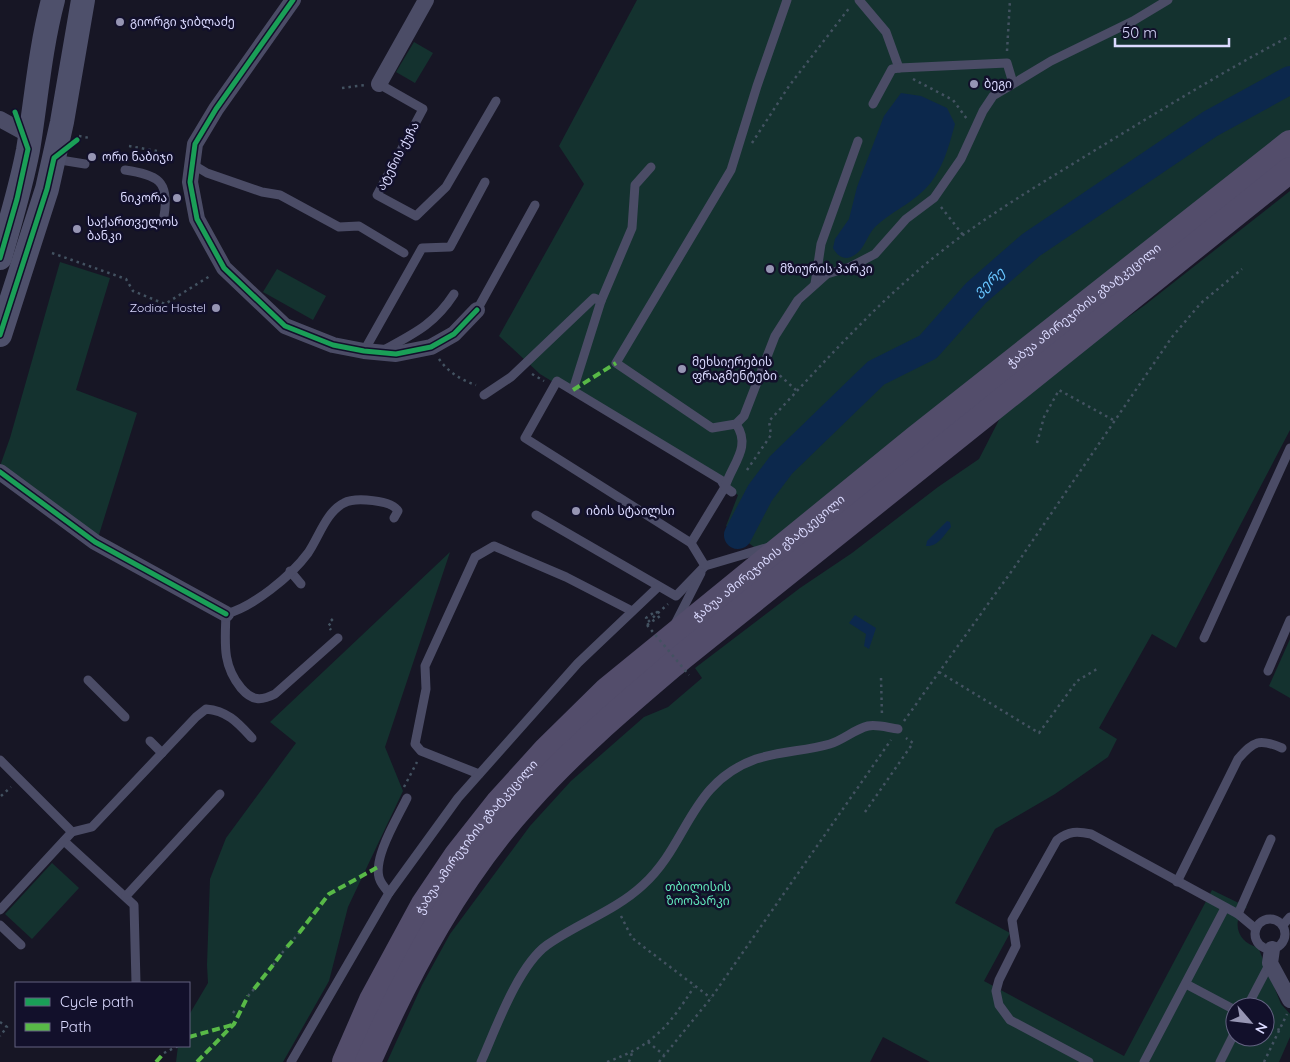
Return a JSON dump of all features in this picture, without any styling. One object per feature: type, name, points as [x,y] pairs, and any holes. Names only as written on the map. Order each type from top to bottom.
[{"type":"main road","points":[[0,258],[17,199],[53,0]]},
{"type":"main road","points":[[0,335],[54,158],[83,0]]},
{"type":"main road","name":"ჭაბუა ამირეჯიბის გზატკეცილი","points":[[345,1062],[372,1000],[419,913],[457,855],[498,803],[546,750],[607,690],[657,632],[781,547],[1290,143]]},
{"type":"main road","name":"ჭაბუა ამირეჯიბის გზატკეცილი","points":[[368,1062],[395,1001],[472,871],[526,802],[571,754],[682,657],[1290,170]]},
{"type":"street","points":[[293,0],[216,109],[196,144],[190,182],[198,219],[224,268],[285,326],[333,345],[372,352],[396,354],[431,347],[454,334],[477,310]]},
{"type":"street","points":[[379,84],[426,0]]},
{"type":"street","points":[[0,119],[29,135]]},
{"type":"street","points":[[0,472],[95,542],[226,614]]},
{"type":"street","points":[[1271,956],[1290,1000]]},
{"type":"lane","points":[[788,0],[757,86],[731,170],[616,363],[712,428],[736,424],[744,416],[750,406],[756,380],[775,336],[798,300],[827,274],[850,267],[874,254],[906,219],[934,198],[961,158],[983,111],[993,96],[1051,61],[1133,21],[1168,0]]},
{"type":"lane","points":[[857,0],[886,32],[896,68],[872,104]]},
{"type":"lane","points":[[896,68],[1007,63],[1013,83]]},
{"type":"lane","name":"ატენის ქუჩა","points":[[379,84],[423,109],[377,195],[416,216],[446,187],[496,102]]},
{"type":"lane","points":[[815,284],[821,244],[858,141]]},
{"type":"lane","points":[[54,158],[85,164]]},
{"type":"lane","points":[[192,164],[207,173],[262,192],[280,195],[339,227],[359,226],[404,253]]},
{"type":"lane","points":[[573,390],[601,301],[632,228],[635,186],[651,167]]},
{"type":"lane","points":[[125,170],[140,172],[159,180],[165,188],[164,216]]},
{"type":"lane","points":[[372,352],[422,248],[450,247],[485,182]]},
{"type":"lane","points":[[477,310],[535,205]]},
{"type":"lane","points":[[372,352],[415,333],[441,314],[454,294]]},
{"type":"lane","points":[[484,395],[511,377],[594,298],[601,301]]},
{"type":"lane","points":[[705,566],[690,543],[525,438],[557,381],[721,480],[729,490]]},
{"type":"lane","points":[[690,543],[729,490],[744,445],[742,433],[736,424]]},
{"type":"lane","points":[[1204,638],[1290,448]]},
{"type":"lane","points":[[338,638],[275,694],[263,700],[251,698],[232,677],[227,664],[226,614],[242,610],[256,601],[290,571],[307,554],[330,514],[344,503],[361,500],[391,505],[398,511],[394,518]]},
{"type":"lane","points":[[536,515],[676,596],[705,566],[754,550],[781,547]]},
{"type":"lane","points":[[479,774],[421,751],[414,744],[426,689],[425,666],[475,556],[494,546],[566,577],[632,611]]},
{"type":"lane","points":[[657,632],[705,566]]},
{"type":"lane","points":[[290,571],[301,584]]},
{"type":"lane","points":[[291,1062],[389,893],[479,774],[578,663],[658,587]]},
{"type":"lane","points":[[1268,671],[1290,620]]},
{"type":"lane","points":[[88,680],[126,717]]},
{"type":"lane","points":[[0,910],[72,832],[92,827],[206,709],[218,710],[235,719],[252,738]]},
{"type":"lane","points":[[481,1062],[520,977],[546,946],[595,915],[618,906],[661,868],[697,805],[720,778],[756,759],[790,750],[831,744],[869,726],[897,730]]},
{"type":"lane","points":[[150,741],[162,753]]},
{"type":"lane","points":[[1177,882],[1238,759],[1249,746],[1258,742],[1268,742],[1282,748]]},
{"type":"lane","points":[[0,760],[72,832]]},
{"type":"lane","points":[[126,896],[220,794]]},
{"type":"lane","points":[[389,893],[379,880],[378,867],[383,849],[407,798]]},
{"type":"lane","points":[[1089,1062],[1010,1020],[1000,1005],[996,991],[999,980],[1012,959],[1016,946],[1012,920],[1057,840],[1065,834],[1076,831],[1091,834],[1238,914],[1256,929],[1259,943],[1271,956]]},
{"type":"lane","points":[[1238,914],[1271,839]]},
{"type":"lane","points":[[64,841],[134,905],[136,982]]},
{"type":"lane","points":[[1144,1062],[1225,908]]},
{"type":"lane","points":[[1282,925],[1290,917]]},
{"type":"lane","points":[[1252,997],[1271,956],[1284,940],[1285,930],[1282,925],[1270,919],[1262,922],[1256,929]]},
{"type":"lane","points":[[0,925],[21,945]]},
{"type":"lane","points":[[1186,984],[1225,1005]]},
{"type":"lane","points":[[1220,1062],[1228,1047]]},
{"type":"path","points":[[731,170],[754,140],[789,86],[857,0]]},
{"type":"path","points":[[1007,63],[1010,0]]},
{"type":"path","points":[[729,490],[771,435],[770,421],[837,348],[913,274],[963,235],[1053,176],[1182,97],[1290,36]]},
{"type":"path","points":[[896,68],[953,100],[967,118],[969,140]]},
{"type":"path","points":[[342,88],[379,84]]},
{"type":"path","points":[[78,136],[90,138]]},
{"type":"path","points":[[129,146],[157,151]]},
{"type":"path","points":[[949,216],[963,235]]},
{"type":"path","points":[[52,253],[126,279],[133,291],[164,304],[224,268]]},
{"type":"path","points":[[659,1062],[711,998],[897,730],[1016,565],[1172,337],[1201,303],[1242,269]]},
{"type":"path","points":[[431,347],[445,367],[462,380],[476,386],[498,385]]},
{"type":"path","points":[[511,377],[533,374],[546,382],[534,404],[541,409]]},
{"type":"path","points":[[786,381],[797,391]]},
{"type":"path","points":[[1036,443],[1044,417],[1060,390],[1115,421]]},
{"type":"path","points":[[662,612],[655,617],[648,622],[646,618],[656,611],[660,616],[657,632],[689,675]]},
{"type":"path","points":[[328,626],[333,621],[331,619]]},
{"type":"path","points":[[939,672],[1039,734],[1077,681],[1096,669]]},
{"type":"path","points":[[881,678],[882,727]]},
{"type":"path","points":[[866,812],[913,743],[897,730]]},
{"type":"path","points":[[403,785],[415,767]]},
{"type":"path","points":[[618,906],[622,921],[632,938],[711,998]]},
{"type":"path","points":[[294,939],[298,933]]},
{"type":"path","points":[[282,953],[287,947]]},
{"type":"path","points":[[273,965],[276,961]]},
{"type":"path","points":[[607,1062],[632,1053],[648,1042],[669,1023],[695,986]]},
{"type":"path","points":[[248,996],[254,989]]},
{"type":"path","points":[[232,1012],[237,1008]]},
{"type":"path","points":[[1264,1062],[1290,1008]]},
{"type":"path","points":[[0,1022],[7,1027],[0,1036]]},
{"type":"path","points":[[1275,1028],[1280,1030]]},
{"type":"path","points":[[648,1042],[664,1055]]},
{"type":"path","points":[[164,1054],[176,1047]]},
{"type":"path","points":[[629,1062],[632,1053]]},
{"type":"green space","name":"მზიურის პარკი","points":[[637,0],[1290,0],[1290,132],[762,553],[726,526],[738,495],[540,374],[499,336],[584,184],[559,146]]},
{"type":"green space","points":[[414,42],[433,53],[415,83],[396,72]]},
{"type":"green space","name":"თბილისის ზოოპარკი","points":[[1290,191],[1290,430],[1176,648],[1152,634],[1099,728],[1117,739],[1108,757],[1055,794],[995,829],[955,903],[1010,933],[984,981],[1124,1056],[1212,890],[1247,907],[1238,919],[1241,937],[1251,945],[1258,947],[1281,1004],[1290,1014],[1290,1037],[1279,1062],[930,1062],[883,1037],[870,1062],[387,1062],[422,985],[450,934],[530,826],[571,781],[644,717],[668,707],[702,678],[695,668],[800,588],[852,553],[938,487],[979,459],[1000,418],[1097,339],[1145,305]]},
{"type":"green space","points":[[60,262],[110,278],[76,390],[137,413],[97,541],[0,466],[10,438]]},
{"type":"green space","points":[[277,269],[326,296],[313,320],[263,292]]},
{"type":"green space","points":[[450,552],[385,747],[403,791],[348,907],[329,981],[283,1062],[176,1062],[178,1047],[190,1047],[190,1013],[208,983],[210,879],[226,838],[296,743],[270,722]]},
{"type":"green space","points":[[1290,639],[1290,698],[1269,686]]},
{"type":"green space","points":[[52,863],[79,888],[32,939],[5,914]]},
{"type":"water","points":[[901,93],[921,96],[947,108],[955,124],[947,152],[938,172],[921,193],[875,227],[856,254],[848,258],[842,257],[833,248],[835,239],[849,219],[857,187],[884,116]]},
{"type":"water","points":[[947,521],[950,522],[951,527],[943,537],[934,545],[926,546],[927,541]]},
{"type":"water","points":[[855,615],[876,628],[869,649],[864,646],[866,634],[849,623]]},
{"type":"waterway","name":"ვერე","points":[[738,535],[760,493],[781,465],[876,373],[928,347],[976,293],[1031,245],[1210,124],[1290,80]]},
{"type":"marked path","points":[[573,390],[616,363]]},
{"type":"marked path","points":[[299,933],[329,894],[378,867]]},
{"type":"marked path","points":[[287,947],[294,939]]},
{"type":"marked path","points":[[276,961],[282,953]]},
{"type":"marked path","points":[[254,989],[273,965]]},
{"type":"marked path","points":[[197,1062],[234,1024],[248,996]]},
{"type":"marked path","points":[[190,1037],[232,1025]]},
{"type":"marked path","points":[[156,1062],[164,1053]]},
{"type":"cycle path","points":[[293,0],[216,109],[195,144],[190,182],[197,219],[224,268],[285,326],[333,345],[364,351],[396,354],[431,347],[454,334],[477,310]]},
{"type":"cycle path","points":[[0,258],[17,199],[28,149],[15,112]]},
{"type":"cycle path","points":[[0,335],[47,189],[54,158],[77,140]]},
{"type":"cycle path","points":[[0,472],[95,542],[226,614]]},
{"type":"place","name":"გიორგი ჯიბლაძე","points":[[120,22]]},
{"type":"place","name":"ბეგი","points":[[974,84]]},
{"type":"place","name":"ორი ნაბიჯი","points":[[92,157]]},
{"type":"place","name":"ნიკორა","points":[[177,198]]},
{"type":"place","name":"საქართველოს ბანკი","points":[[77,229]]},
{"type":"place","name":"მზიურის პარკი","points":[[770,269]]},
{"type":"place","name":"Zodiac Hostel","points":[[216,308]]},
{"type":"place","name":"მეხსიერების ფრაგმენტები","points":[[682,369]]},
{"type":"place","name":"იბის სტაილსი","points":[[576,511]]}]
